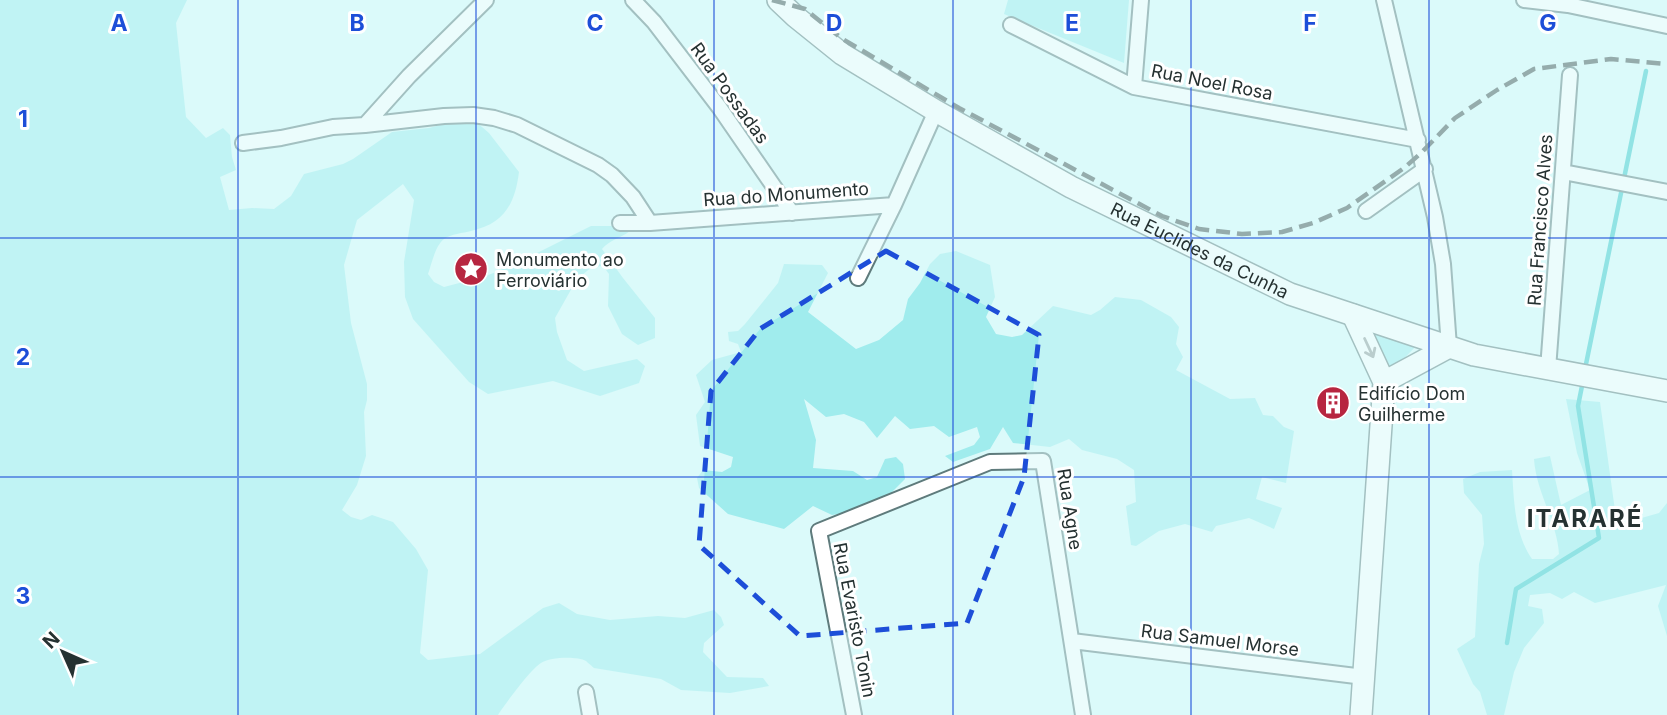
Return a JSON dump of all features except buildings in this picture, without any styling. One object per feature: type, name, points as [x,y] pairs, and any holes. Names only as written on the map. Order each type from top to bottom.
[{"type":"street","points":[[365,125],[409,76],[486,0]]},
{"type":"street","name":"Rua Possadas","points":[[633,0],[654,22],[719,107],[792,213]]},
{"type":"street","name":"Rua Euclides da Cunha","points":[[780,0],[796,17],[842,54],[936,111],[1101,203],[1290,294],[1474,355],[1667,391]]},
{"type":"street","points":[[1134,87],[1140,0]]},
{"type":"street","points":[[1384,0],[1435,217],[1443,264],[1449,347],[1384,382]]},
{"type":"street","points":[[1524,0],[1569,3],[1667,26]]},
{"type":"street","name":"Rua Noel Rosa","points":[[1010,25],[1134,87],[1418,140]]},
{"type":"street","name":"Rua Francisco Alves","points":[[1548,369],[1570,75]]},
{"type":"street","name":"Rua do Monumento","points":[[620,223],[894,205],[936,111]]},
{"type":"street","points":[[243,143],[333,127],[473,115],[517,125],[598,165],[633,197],[650,223]]},
{"type":"street","points":[[1366,211],[1425,169]]},
{"type":"street","points":[[1563,172],[1667,192]]},
{"type":"street","points":[[858,278],[894,205]]},
{"type":"street","points":[[1353,315],[1384,382],[1361,715]]},
{"type":"street","name":"Rua Agne","points":[[819,531],[990,462],[1043,461],[1083,715]]},
{"type":"street","name":"Rua Evaristo Tonin","points":[[819,531],[854,715]]},
{"type":"street","name":"Rua Samuel Morse","points":[[1072,641],[1364,677]]},
{"type":"street","points":[[586,692],[590,715]]},
{"type":"highlighted area","points":[[886,251],[1039,335],[1024,477],[967,623],[800,636],[699,545],[711,391],[760,329]]},
{"type":"shaded area","points":[[0,0],[187,0],[176,23],[186,117],[206,138],[223,128],[230,135],[236,170],[220,177],[229,210],[274,209],[291,196],[304,174],[343,164],[392,132],[429,128],[467,118],[489,133],[519,172],[517,183],[511,203],[500,218],[482,228],[450,236],[441,242],[428,274],[434,282],[444,287],[486,276],[591,226],[628,226],[630,231],[602,249],[655,318],[655,338],[638,345],[622,334],[608,306],[609,274],[603,266],[592,267],[577,279],[555,318],[567,360],[584,371],[637,359],[645,366],[639,383],[600,396],[553,381],[488,394],[469,382],[413,319],[405,297],[404,262],[414,200],[403,184],[357,220],[344,265],[351,323],[367,384],[364,412],[366,456],[357,485],[342,510],[361,520],[372,515],[393,522],[416,549],[428,570],[420,653],[428,660],[480,654],[543,608],[559,603],[577,614],[610,620],[658,616],[685,618],[714,610],[724,625],[704,643],[703,652],[727,677],[763,678],[769,686],[730,693],[681,690],[661,679],[594,668],[582,659],[564,658],[551,659],[536,667],[498,715],[0,715]]},
{"type":"shaded area","points":[[1008,0],[1129,0],[1124,63],[1004,14]]},
{"type":"shaded area","points":[[956,251],[990,265],[995,297],[986,317],[996,334],[1012,337],[1022,335],[1053,306],[1091,315],[1115,297],[1141,300],[1171,317],[1179,327],[1176,344],[1183,357],[1176,370],[1230,399],[1255,398],[1263,415],[1273,416],[1284,427],[1294,431],[1286,483],[1262,477],[1256,499],[1282,508],[1274,529],[1249,518],[1216,526],[1212,532],[1185,524],[1159,531],[1136,546],[1131,545],[1126,506],[1136,502],[1134,470],[1117,459],[1082,450],[1069,439],[1050,447],[1013,443],[1003,427],[990,449],[953,462],[945,456],[974,445],[980,437],[977,427],[949,437],[934,426],[910,429],[895,416],[877,438],[864,422],[844,414],[826,417],[804,399],[816,440],[813,468],[853,471],[867,480],[877,477],[885,459],[896,457],[903,464],[905,479],[869,509],[832,515],[813,506],[784,529],[728,514],[699,488],[697,478],[703,470],[722,472],[731,467],[733,457],[700,446],[696,415],[705,402],[696,375],[712,360],[741,352],[738,344],[729,341],[728,332],[738,331],[745,324],[778,283],[784,264],[822,265],[828,273],[808,312],[856,349],[879,340],[903,320],[908,299],[930,264],[940,254]]},
{"type":"shaded area","points":[[1371,329],[1420,342],[1389,374]]},
{"type":"shaded area","points":[[1566,399],[1600,402],[1617,525],[1659,513],[1667,503],[1667,636],[1658,606],[1666,585],[1595,603],[1574,592],[1562,599],[1550,593],[1530,595],[1528,606],[1542,609],[1544,623],[1524,648],[1514,672],[1504,715],[1487,715],[1480,692],[1473,684],[1457,649],[1475,637],[1479,564],[1484,544],[1482,515],[1464,493],[1463,479],[1480,472],[1512,470],[1516,516],[1526,549],[1532,559],[1553,559],[1559,554],[1555,530],[1538,483],[1534,459],[1550,456],[1561,505],[1590,490],[1577,453]]},
{"type":"waterway","points":[[1585,369],[1646,71]]},
{"type":"waterway","points":[[1507,643],[1516,589],[1599,538],[1578,406],[1583,381]]},
{"type":"railway","points":[[772,0],[805,9],[841,38],[959,108],[1162,216],[1199,229],[1242,234],[1282,232],[1313,223],[1347,208],[1404,168],[1455,118],[1534,69],[1611,59],[1667,64]]},
{"type":"place","name":"Monumento ao Ferroviário","points":[[471,269]]},
{"type":"place","name":"Edifício Dom Guilherme","points":[[1333,403]]},
{"type":"district","name":"ITARARÉ","points":[[1585,518]]}]
